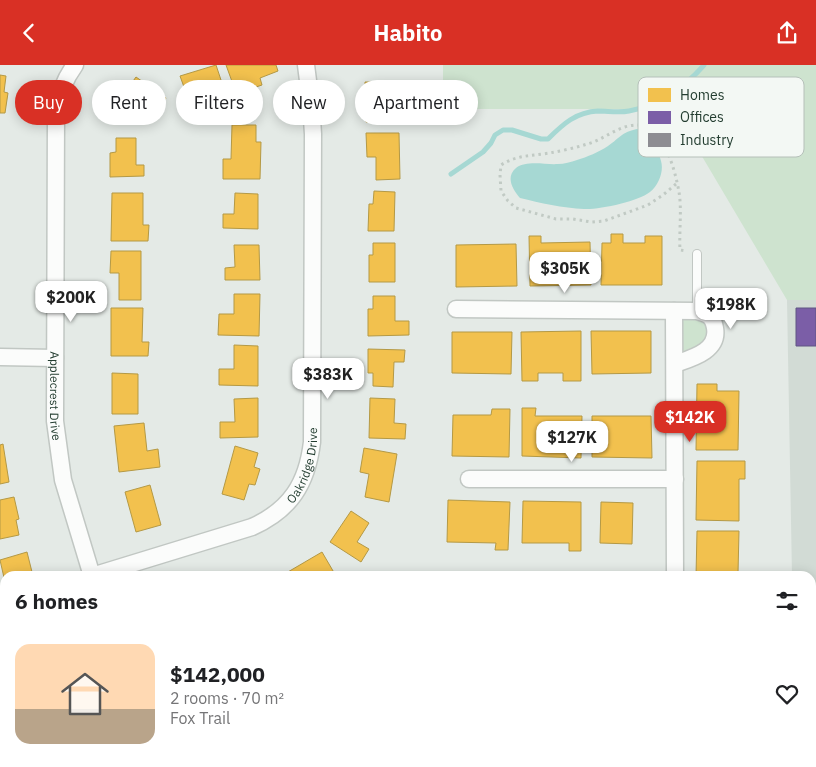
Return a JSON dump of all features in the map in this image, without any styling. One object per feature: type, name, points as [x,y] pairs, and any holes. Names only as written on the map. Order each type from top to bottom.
[{"type":"street","name":"Applecrest Drive","points":[[74,65],[60,90],[56,111],[55,421],[63,480],[90,571]]},
{"type":"street","name":"Oakridge Drive","points":[[108,571],[252,527],[275,514],[295,494],[305,475],[312,442],[313,154],[311,104],[306,65]]},
{"type":"street","points":[[456,309],[697,311],[707,313],[714,320],[716,334],[711,346],[697,356],[675,364]]},
{"type":"street","points":[[674,311],[675,571]]},
{"type":"street","points":[[0,357],[55,358]]},
{"type":"street","points":[[469,479],[675,479]]},
{"type":"lane","points":[[697,311],[698,254]]},
{"type":"path","points":[[638,125],[622,127],[588,144],[550,153],[510,159],[502,165],[500,175],[501,191],[516,208],[556,219],[591,222],[604,221],[648,205],[676,184]]},
{"type":"path","points":[[669,157],[679,192],[680,250],[698,254]]},
{"type":"shaded area","points":[[787,300],[816,300],[816,571],[792,571]]},
{"type":"green space","points":[[443,65],[816,65],[816,300],[787,300],[702,157],[804,157],[804,77],[638,77],[638,109],[478,109],[478,80],[443,80]]},
{"type":"green space","points":[[674,311],[697,311],[716,334],[675,364]]},
{"type":"water","points":[[638,130],[638,157],[660,157],[662,165],[658,182],[653,189],[637,199],[599,208],[568,208],[520,198],[511,183],[511,175],[520,166],[531,163],[560,164],[575,161],[601,150],[631,131]]},
{"type":"building: Homes","points":[[216,65],[221,80],[181,80],[180,76]]},
{"type":"building: Homes","points":[[226,65],[276,65],[278,71],[260,78],[261,80],[231,80]]},
{"type":"building: Homes","points":[[0,75],[6,76],[4,92],[8,93],[5,113],[0,113]]},
{"type":"building: Homes","points":[[232,125],[256,125],[256,142],[261,142],[260,179],[223,179],[223,159],[231,159]]},
{"type":"building: Homes","points":[[366,133],[399,133],[400,179],[376,180],[376,157],[367,157]]},
{"type":"building: Homes","points":[[116,138],[136,138],[136,165],[144,165],[144,176],[110,177],[110,153],[116,152]]},
{"type":"building: Homes","points":[[374,191],[395,192],[394,231],[368,231],[369,204],[373,204]]},
{"type":"building: Homes","points":[[112,193],[143,193],[143,225],[149,225],[148,241],[111,241]]},
{"type":"building: Homes","points":[[235,193],[258,194],[258,229],[223,228],[223,214],[234,214]]},
{"type":"building: Homes","points":[[611,234],[623,234],[623,243],[645,243],[645,236],[662,236],[662,285],[601,285],[602,243],[611,243]]},
{"type":"building: Homes","points":[[529,236],[541,236],[541,243],[590,242],[591,285],[530,286]]},
{"type":"building: Homes","points":[[373,243],[395,243],[395,282],[369,282],[369,255],[373,255]]},
{"type":"building: Homes","points":[[516,244],[517,286],[456,287],[456,245]]},
{"type":"building: Homes","points":[[234,245],[259,245],[260,280],[225,280],[225,268],[235,267]]},
{"type":"building: Homes","points":[[111,251],[141,251],[141,300],[119,300],[119,273],[110,273]]},
{"type":"building: Homes","points":[[234,294],[260,294],[259,336],[218,335],[219,314],[234,314]]},
{"type":"building: Homes","points":[[373,296],[395,296],[395,321],[409,321],[409,335],[368,336],[368,309],[373,309]]},
{"type":"building: Homes","points":[[111,308],[143,308],[142,342],[149,342],[148,356],[111,356]]},
{"type":"building: Homes","points":[[581,331],[581,381],[563,381],[563,373],[538,373],[538,381],[522,381],[521,332]]},
{"type":"building: Homes","points":[[591,331],[651,331],[651,373],[592,374]]},
{"type":"building: Homes","points":[[452,332],[512,332],[511,374],[452,373]]},
{"type":"building: Homes","points":[[234,345],[258,346],[258,386],[219,385],[219,369],[234,369]]},
{"type":"building: Homes","points":[[368,349],[405,350],[404,362],[394,362],[393,387],[373,386],[373,373],[368,373]]},
{"type":"building: Homes","points":[[112,373],[138,374],[138,414],[112,414]]},
{"type":"building: Homes","points":[[697,384],[717,384],[717,391],[739,391],[738,450],[696,450]]},
{"type":"building: Homes","points":[[258,398],[258,437],[220,438],[220,422],[235,422],[234,399]]},
{"type":"building: Homes","points":[[370,398],[395,399],[394,423],[406,424],[405,439],[369,438]]},
{"type":"building: Homes","points":[[522,408],[536,408],[535,416],[582,416],[581,458],[522,456]]},
{"type":"building: Homes","points":[[492,409],[510,409],[509,457],[452,456],[453,415],[491,415]]},
{"type":"building: Homes","points":[[592,416],[651,416],[652,458],[592,457]]},
{"type":"building: Homes","points":[[144,423],[147,451],[158,449],[160,467],[119,472],[114,426]]},
{"type":"building: Homes","points":[[3,444],[9,482],[0,484],[0,445]]},
{"type":"building: Homes","points":[[235,446],[258,453],[254,467],[260,469],[255,485],[249,484],[244,500],[222,494]]},
{"type":"building: Homes","points":[[364,448],[397,454],[389,502],[365,497],[369,474],[360,472]]},
{"type":"building: Homes","points":[[697,461],[745,461],[745,479],[739,479],[739,521],[696,520]]},
{"type":"building: Homes","points":[[150,485],[161,525],[136,532],[125,492]]},
{"type":"building: Homes","points":[[14,497],[19,519],[16,520],[19,535],[0,539],[0,500]]},
{"type":"building: Homes","points":[[448,500],[510,502],[508,550],[495,550],[496,543],[447,542]]},
{"type":"building: Homes","points":[[523,501],[581,502],[581,551],[569,551],[569,543],[522,543]]},
{"type":"building: Homes","points":[[601,502],[633,503],[632,544],[600,543]]},
{"type":"building: Homes","points":[[351,511],[369,523],[357,542],[369,549],[361,562],[330,542]]},
{"type":"building: Homes","points":[[697,531],[739,531],[738,571],[696,571]]},
{"type":"building: Homes","points":[[27,552],[32,571],[2,571],[0,560]]},
{"type":"building: Homes","points":[[322,552],[333,571],[290,571]]},
{"type":"building: Offices","points":[[796,308],[816,308],[816,346],[796,346]]},
{"type":"waterway","points":[[692,77],[704,65]]},
{"type":"waterway","points":[[451,174],[483,152],[495,135],[503,130],[512,130],[541,139],[548,139],[576,116],[598,111],[617,112],[638,109]]}]
